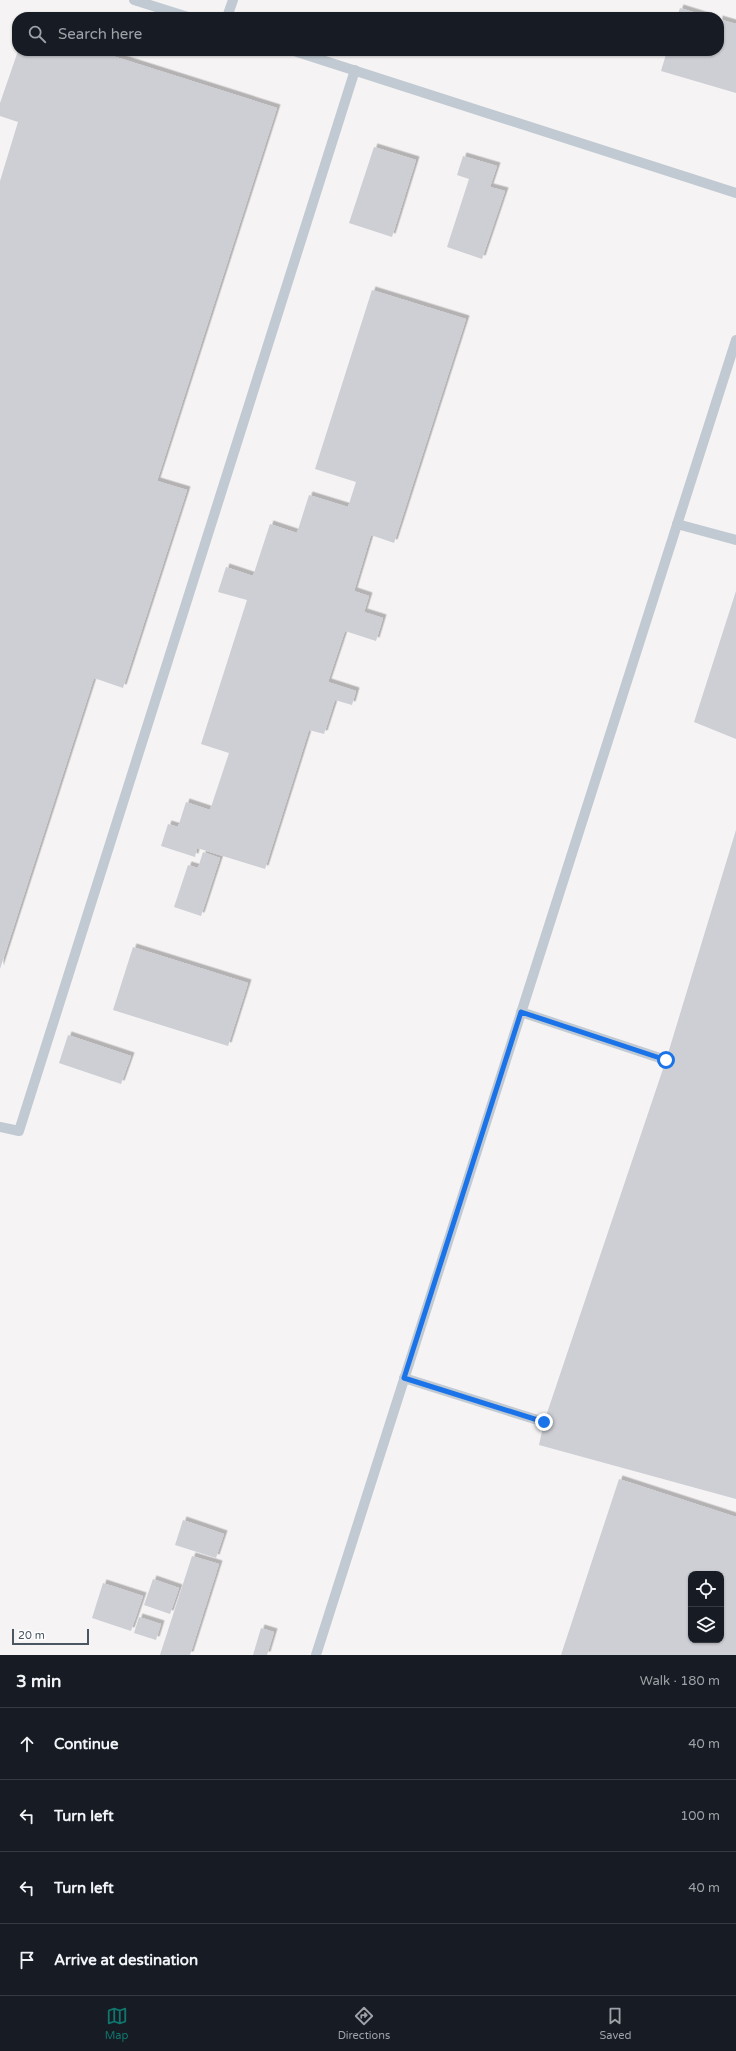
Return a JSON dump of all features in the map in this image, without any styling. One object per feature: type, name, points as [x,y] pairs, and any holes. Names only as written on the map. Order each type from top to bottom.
[{"type":"lane","points":[[134,0],[172,12]]},
{"type":"lane","points":[[229,12],[233,0]]},
{"type":"lane","points":[[310,56],[736,193]]},
{"type":"lane","points":[[0,1127],[19,1131],[355,70]]},
{"type":"lane","points":[[316,1655],[736,340]]},
{"type":"lane","points":[[677,524],[736,540]]},
{"type":"lane","points":[[521,1012],[666,1060]]},
{"type":"lane","points":[[404,1378],[544,1422]]},
{"type":"building","points":[[680,8],[693,12],[679,12]]},
{"type":"building","points":[[724,20],[736,24],[736,93],[661,71],[666,56],[724,56]]},
{"type":"building","points":[[16,56],[113,56],[277,108],[157,481],[187,490],[123,688],[94,678],[0,969],[0,181],[18,122],[0,116],[0,103]]},
{"type":"building","points":[[374,147],[416,160],[392,237],[349,223]]},
{"type":"building","points":[[463,156],[497,166],[490,187],[505,191],[482,259],[447,247],[469,179],[457,175]]},
{"type":"building","points":[[372,290],[466,319],[394,543],[371,535],[354,591],[369,596],[364,612],[383,618],[376,641],[345,631],[328,682],[356,691],[352,705],[335,700],[324,734],[309,730],[265,869],[197,848],[195,857],[161,846],[168,824],[178,827],[186,802],[210,810],[229,753],[201,744],[247,600],[218,592],[226,567],[253,576],[270,524],[297,533],[309,495],[348,507],[356,482],[315,469]]},
{"type":"building","points":[[736,591],[736,739],[694,722]]},
{"type":"building","points":[[736,830],[736,1499],[539,1445],[544,1422],[666,1060]]},
{"type":"building","points":[[203,852],[220,858],[201,916],[174,907],[188,865],[198,868]]},
{"type":"building","points":[[133,947],[248,983],[228,1046],[113,1010]]},
{"type":"building","points":[[68,1035],[131,1056],[121,1084],[59,1063]]},
{"type":"building","points":[[619,1479],[736,1517],[736,1655],[561,1655]]},
{"type":"building","points":[[183,1520],[224,1534],[216,1558],[175,1545]]},
{"type":"building","points":[[192,1556],[219,1564],[190,1655],[160,1655]]},
{"type":"building","points":[[153,1579],[179,1588],[170,1614],[144,1605]]},
{"type":"building","points":[[103,1583],[143,1596],[131,1631],[92,1618]]},
{"type":"building","points":[[139,1617],[161,1624],[156,1640],[134,1633]]},
{"type":"building","points":[[261,1628],[274,1632],[267,1655],[253,1655]]},
{"type":"route","points":[[544,1422],[404,1378],[521,1012],[666,1060]]}]
